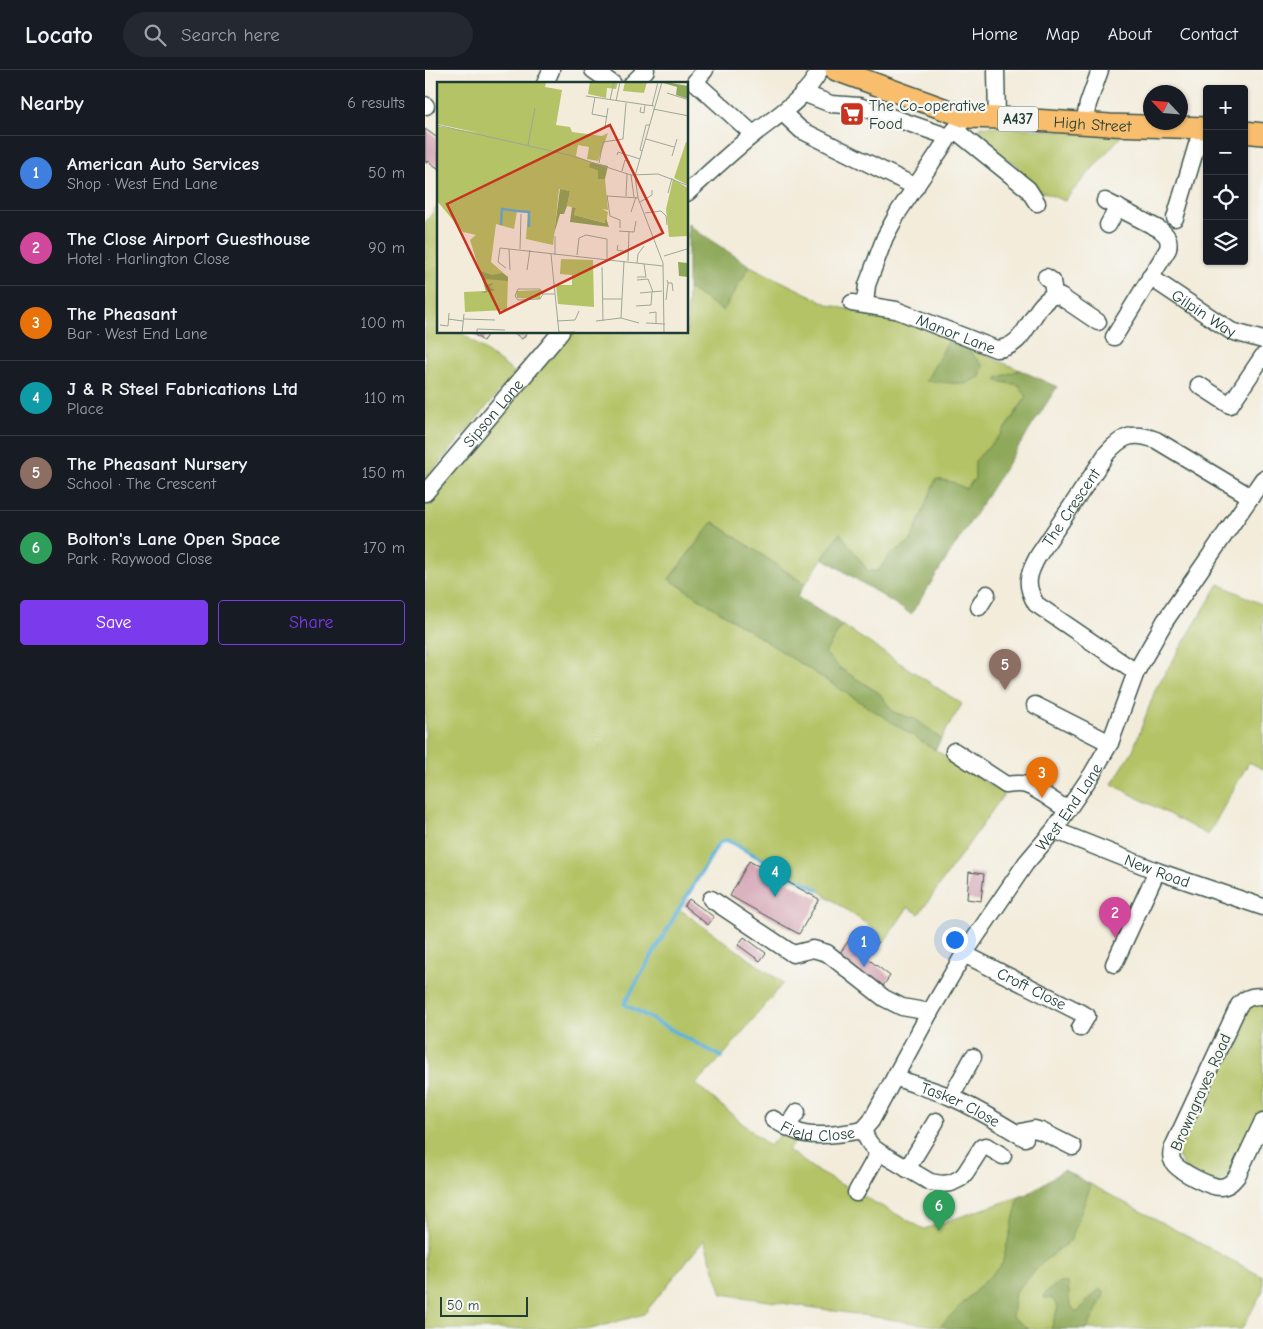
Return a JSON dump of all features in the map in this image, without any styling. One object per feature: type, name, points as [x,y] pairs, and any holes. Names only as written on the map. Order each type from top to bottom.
[{"type":"main road","name":"High Street","points":[[837,70],[957,128],[997,118],[1110,126],[1203,128]]},
{"type":"main road","points":[[1248,132],[1263,134]]},
{"type":"street","points":[[546,82],[551,70]]},
{"type":"street","points":[[593,70],[610,82]]},
{"type":"street","points":[[705,70],[695,82],[753,134]]},
{"type":"street","points":[[689,191],[753,134],[783,113],[803,93],[819,70]]},
{"type":"street","points":[[996,70],[997,118]]},
{"type":"street","points":[[1084,123],[1088,104],[1100,70]]},
{"type":"street","points":[[803,93],[831,104],[859,106],[957,128],[1028,189],[1037,203]]},
{"type":"street","points":[[783,113],[801,130],[916,187]]},
{"type":"street","name":"Manor Lane","points":[[957,128],[899,211],[885,237],[858,304],[896,310],[996,348],[1004,348],[1017,342],[1044,302],[1055,295]]},
{"type":"street","points":[[1175,218],[1203,130]]},
{"type":"street","points":[[1108,226],[1111,204],[1165,233],[1169,243],[1168,249],[1114,337]]},
{"type":"street","points":[[1046,277],[1052,281],[1055,295],[1098,322]]},
{"type":"street","name":"Gilpin Way","points":[[1150,277],[1231,331],[1263,340]]},
{"type":"street","name":"Sipson Lane","points":[[425,493],[559,334]]},
{"type":"street","points":[[1199,385],[1230,405],[1263,356]]},
{"type":"street","name":"The Crescent","points":[[1136,672],[1037,604],[1032,596],[1028,578],[1038,556],[1107,453],[1114,445],[1131,435],[1139,435],[1156,440],[1251,497]]},
{"type":"street","name":"West End Lane","points":[[863,1130],[871,1121],[930,1012],[965,954],[1026,863],[1068,810],[1110,743],[1136,672],[1165,621],[1263,479]]},
{"type":"street","points":[[1035,705],[1110,743]]},
{"type":"street","points":[[954,751],[1006,785],[1025,784],[1068,810]]},
{"type":"street","name":"New Road","points":[[1053,830],[1157,871],[1263,907]]},
{"type":"street","points":[[1114,964],[1157,871]]},
{"type":"street","points":[[711,900],[793,954],[806,965]]},
{"type":"street","points":[[793,954],[819,948],[884,998],[902,1007],[930,1012]]},
{"type":"street","name":"Croft Close","points":[[965,954],[1087,1016],[1080,1028]]},
{"type":"street","name":"Browngraves Road","points":[[1263,996],[1251,996],[1239,1005],[1173,1147],[1172,1161],[1179,1170],[1208,1184],[1218,1187],[1226,1186],[1237,1176],[1263,1121]]},
{"type":"street","points":[[951,1097],[973,1057]]},
{"type":"street","name":"Tasker Close","points":[[895,1077],[951,1097],[1021,1135],[1034,1130],[1041,1131],[1073,1147]]},
{"type":"street","points":[[787,1127],[797,1112]]},
{"type":"street","name":"Field Close","points":[[773,1120],[806,1134],[842,1134],[863,1130]]},
{"type":"street","points":[[907,1169],[936,1121]]},
{"type":"street","points":[[863,1130],[871,1147],[930,1182],[951,1183],[961,1178],[982,1147],[986,1146],[1003,1156]]},
{"type":"street","points":[[856,1193],[879,1152]]},
{"type":"green space","points":[[981,126],[1122,135],[1064,201],[1021,183],[1016,163],[978,148]]},
{"type":"green space","points":[[437,207],[437,334],[463,334],[515,373],[425,480],[425,223]]},
{"type":"green space","points":[[689,224],[750,266],[723,311],[689,289]]},
{"type":"green space","points":[[750,266],[830,305],[896,317],[949,340],[926,381],[983,366],[966,347],[1020,370],[997,378],[997,381],[1019,385],[1027,396],[1001,434],[975,461],[975,478],[966,489],[952,482],[936,479],[911,541],[891,554],[878,571],[868,571],[840,533],[805,584],[713,522],[669,579],[1004,794],[919,914],[908,907],[884,942],[868,925],[818,890],[727,840],[719,843],[679,909],[783,983],[722,1057],[696,1084],[769,1146],[782,1133],[796,1141],[788,1150],[820,1173],[924,1229],[1028,1194],[1064,1170],[1263,1277],[1263,1290],[1242,1329],[955,1329],[722,1294],[704,1240],[644,1314],[591,1329],[425,1329],[425,502],[568,334],[689,334],[689,289],[723,310]]},
{"type":"green space","points":[[949,340],[966,347],[983,366],[980,377],[965,384],[926,381]]},
{"type":"green space","points":[[1020,370],[1057,387],[911,614],[823,558],[840,533],[868,571],[878,571],[891,554],[911,541],[936,479],[952,482],[966,489],[975,478],[975,461],[1001,434],[1027,397],[1019,385],[997,381],[997,378]]},
{"type":"green space","points":[[713,522],[805,584],[797,597],[842,625],[825,653],[841,669],[879,693],[893,712],[917,720],[941,739],[935,750],[669,579]]},
{"type":"green space","points":[[1219,584],[1263,605],[1263,769],[1249,762],[1208,835],[1112,784],[1133,750],[1156,688]]},
{"type":"green space","points":[[842,625],[962,704],[941,739],[917,720],[893,712],[879,693],[841,669],[825,653]]},
{"type":"green space","points":[[1263,1001],[1263,1111],[1235,1171],[1218,1183],[1187,1171],[1176,1153],[1248,1003]]},
{"type":"green space","points":[[1064,1170],[1091,1185],[1071,1240],[1044,1261],[1015,1292],[1012,1317],[1029,1329],[955,1329],[939,1327],[1002,1264],[1019,1197],[1028,1194]]},
{"type":"green space","points":[[1059,1282],[1068,1283],[1070,1303],[1075,1312],[1078,1312],[1100,1289],[1104,1292],[1087,1329],[1051,1329],[1058,1307],[1053,1299],[1044,1298],[1044,1294]]},
{"type":"building","points":[[425,129],[437,138],[437,168],[428,161],[427,163],[425,162]]},
{"type":"building","points":[[474,334],[488,334],[483,341]]},
{"type":"building","points":[[516,334],[526,334],[522,339]]},
{"type":"building","points":[[749,861],[819,899],[799,934],[730,896]]},
{"type":"building","points":[[969,872],[984,874],[981,901],[967,899]]},
{"type":"building","points":[[689,899],[714,917],[708,925],[684,906]]},
{"type":"building","points":[[858,928],[878,943],[867,958],[890,976],[880,990],[837,957]]},
{"type":"building","points":[[744,937],[766,953],[760,961],[738,945]]},
{"type":"waterway","points":[[722,1057],[624,1004],[719,843],[727,840],[818,890]]},
{"type":"place","name":"The Co-operative Food","points":[[852,114]]},
{"type":"place","name":"The Pheasant Nursery","points":[[1005,690]]},
{"type":"place","name":"The Pheasant","points":[[1042,798]]},
{"type":"place","name":"J & R Steel Fabrications Ltd","points":[[775,897]]},
{"type":"place","name":"The Close Airport Guesthouse","points":[[1115,938]]},
{"type":"place","name":"American Auto Services","points":[[864,967]]},
{"type":"place","name":"Bolton's Lane Open Space","points":[[939,1231]]}]
